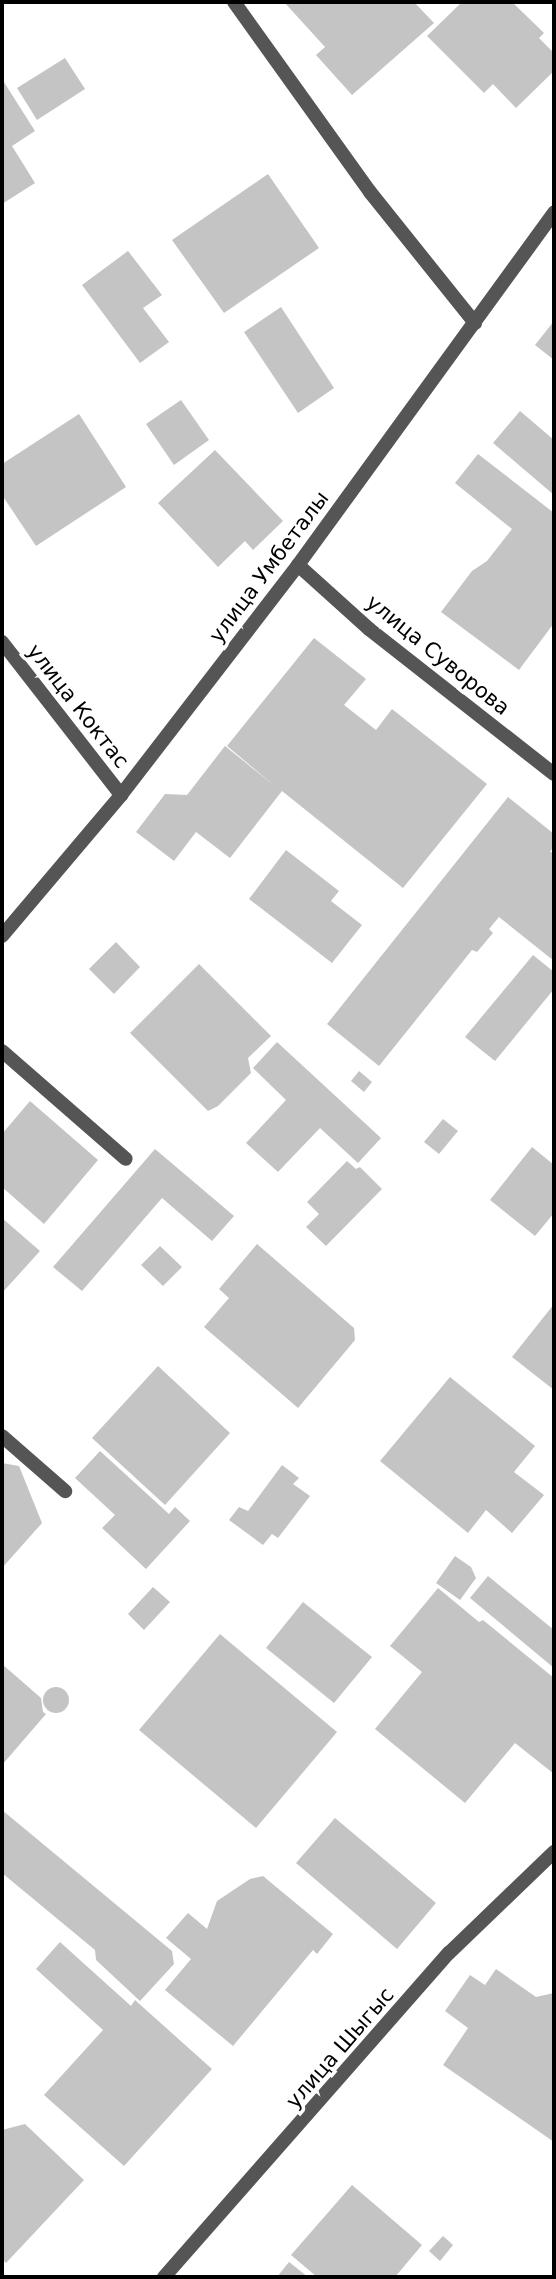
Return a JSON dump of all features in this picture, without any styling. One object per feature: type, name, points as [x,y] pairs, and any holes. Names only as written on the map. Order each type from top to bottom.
[{"type":"street","points":[[233,2],[370,192],[475,323]]},
{"type":"street","name":"улица Умбеталы","points":[[2,936],[121,795],[298,565],[554,212]]},
{"type":"street","name":"улица Суворова","points":[[298,565],[369,629],[554,774]]},
{"type":"street","name":"улица Коктас","points":[[2,642],[121,795]]},
{"type":"street","points":[[2,1051],[126,1159]]},
{"type":"street","points":[[2,1437],[65,1491]]},
{"type":"street","name":"улица Шыгыс","points":[[164,2277],[449,1953],[554,1852]]},
{"type":"building","points":[[284,2],[414,2],[434,23],[352,95],[316,55],[325,47]]},
{"type":"building","points":[[462,2],[512,2],[544,33],[539,38],[554,53],[554,71],[516,108],[493,84],[484,93],[427,36]]},
{"type":"building","points":[[65,58],[85,89],[37,120],[17,88]]},
{"type":"building","points":[[2,79],[35,131],[12,146],[35,183],[2,204]]},
{"type":"building","points":[[268,174],[319,248],[224,313],[172,240]]},
{"type":"building","points":[[128,251],[162,295],[143,308],[169,342],[140,363],[82,285]]},
{"type":"building","points":[[281,307],[334,388],[298,413],[244,332]]},
{"type":"building","points":[[554,321],[554,360],[535,345]]},
{"type":"building","points":[[181,400],[209,440],[174,465],[146,424]]},
{"type":"building","points":[[520,411],[554,440],[554,495],[493,443]]},
{"type":"building","points":[[79,414],[126,487],[36,546],[2,495],[2,464]]},
{"type":"building","points":[[215,450],[283,521],[253,550],[245,541],[218,567],[158,503]]},
{"type":"building","points":[[478,454],[554,513],[554,623],[519,670],[441,612],[472,571],[487,561],[512,529],[455,483]]},
{"type":"building","points":[[314,638],[366,679],[344,705],[376,730],[392,709],[487,784],[403,888],[282,791],[230,858],[196,832],[174,861],[136,832],[165,794],[187,795],[225,746],[276,787],[227,746]]},
{"type":"building","points":[[508,797],[554,834],[554,846],[550,852],[554,853],[554,961],[499,917],[489,929],[493,933],[477,952],[472,950],[379,1066],[327,1024]]},
{"type":"building","points":[[286,850],[339,891],[331,901],[362,925],[332,963],[249,899]]},
{"type":"building","points":[[116,942],[140,967],[114,994],[89,969]]},
{"type":"building","points":[[533,955],[554,972],[554,989],[495,1061],[465,1037]]},
{"type":"building","points":[[199,964],[271,1036],[248,1058],[251,1073],[218,1106],[208,1111],[130,1033]]},
{"type":"building","points":[[277,1042],[381,1138],[358,1163],[320,1128],[278,1172],[246,1143],[286,1100],[253,1068]]},
{"type":"building","points":[[359,1071],[372,1082],[364,1092],[351,1081]]},
{"type":"building","points":[[30,1101],[98,1160],[44,1224],[2,1187],[2,1134]]},
{"type":"building","points":[[443,1119],[458,1131],[439,1154],[424,1142]]},
{"type":"building","points":[[532,1147],[554,1165],[554,1213],[535,1236],[490,1200]]},
{"type":"building","points":[[155,1149],[234,1216],[212,1241],[162,1198],[82,1291],[53,1267]]},
{"type":"building","points":[[347,1161],[356,1169],[360,1167],[382,1189],[326,1246],[306,1227],[319,1214],[307,1202]]},
{"type":"building","points":[[2,1218],[40,1251],[2,1293]]},
{"type":"building","points":[[257,1244],[354,1328],[355,1340],[298,1408],[204,1327],[229,1298],[219,1289]]},
{"type":"building","points":[[160,1246],[182,1267],[163,1286],[141,1265]]},
{"type":"building","points":[[554,1304],[554,1390],[512,1357]]},
{"type":"building","points":[[158,1366],[230,1433],[165,1505],[92,1438]]},
{"type":"building","points":[[450,1377],[535,1446],[514,1472],[544,1495],[512,1533],[486,1510],[468,1533],[380,1461]]},
{"type":"building","points":[[100,1451],[169,1514],[175,1507],[190,1521],[146,1569],[102,1528],[115,1515],[75,1478]]},
{"type":"building","points":[[2,1463],[19,1466],[42,1523],[2,1568]]},
{"type":"building","points":[[282,1465],[299,1478],[293,1484],[310,1496],[278,1538],[272,1534],[263,1545],[229,1520],[239,1507],[248,1511]]},
{"type":"building","points":[[455,1556],[471,1567],[476,1578],[460,1600],[436,1583]]},
{"type":"building","points":[[488,1576],[554,1630],[554,1668],[470,1598]]},
{"type":"building","points":[[153,1587],[170,1602],[144,1630],[128,1614]]},
{"type":"building","points":[[438,1588],[479,1622],[483,1620],[554,1678],[554,1774],[515,1743],[465,1803],[375,1729],[422,1672],[390,1646]]},
{"type":"building","points":[[303,1602],[372,1657],[334,1703],[266,1648]]},
{"type":"building","points":[[220,1634],[337,1732],[256,1828],[139,1730]]},
{"type":"building","points":[[2,1664],[41,1698],[43,1712],[46,1714],[2,1765]]},
{"type":"building","points":[[56,1687],[65,1691],[69,1700],[65,1709],[56,1713],[47,1709],[43,1700],[47,1691]]},
{"type":"building","points":[[2,1810],[172,1951],[174,1964],[140,2001],[96,1960],[95,1950],[2,1873]]},
{"type":"building","points":[[335,1818],[436,1903],[397,1949],[296,1863]]},
{"type":"building","points":[[263,1876],[333,1934],[317,1954],[313,1950],[233,2046],[165,1990],[191,1959],[166,1938],[188,1913],[207,1929],[217,1901],[250,1879]]},
{"type":"building","points":[[60,1942],[131,2006],[135,2000],[212,2069],[124,2166],[44,2095],[103,2030],[36,1969]]},
{"type":"building","points":[[496,1969],[536,1997],[554,1993],[554,2142],[443,2065],[468,2028],[445,2011],[470,1975],[485,1985]]},
{"type":"building","points":[[25,2124],[84,2180],[6,2263],[2,2259],[2,2130]]},
{"type":"building","points":[[352,2185],[422,2245],[395,2277],[317,2277],[291,2255]]},
{"type":"building","points":[[443,2236],[453,2245],[440,2261],[429,2251]]},
{"type":"building","points":[[289,2262],[308,2277],[277,2277]]}]
